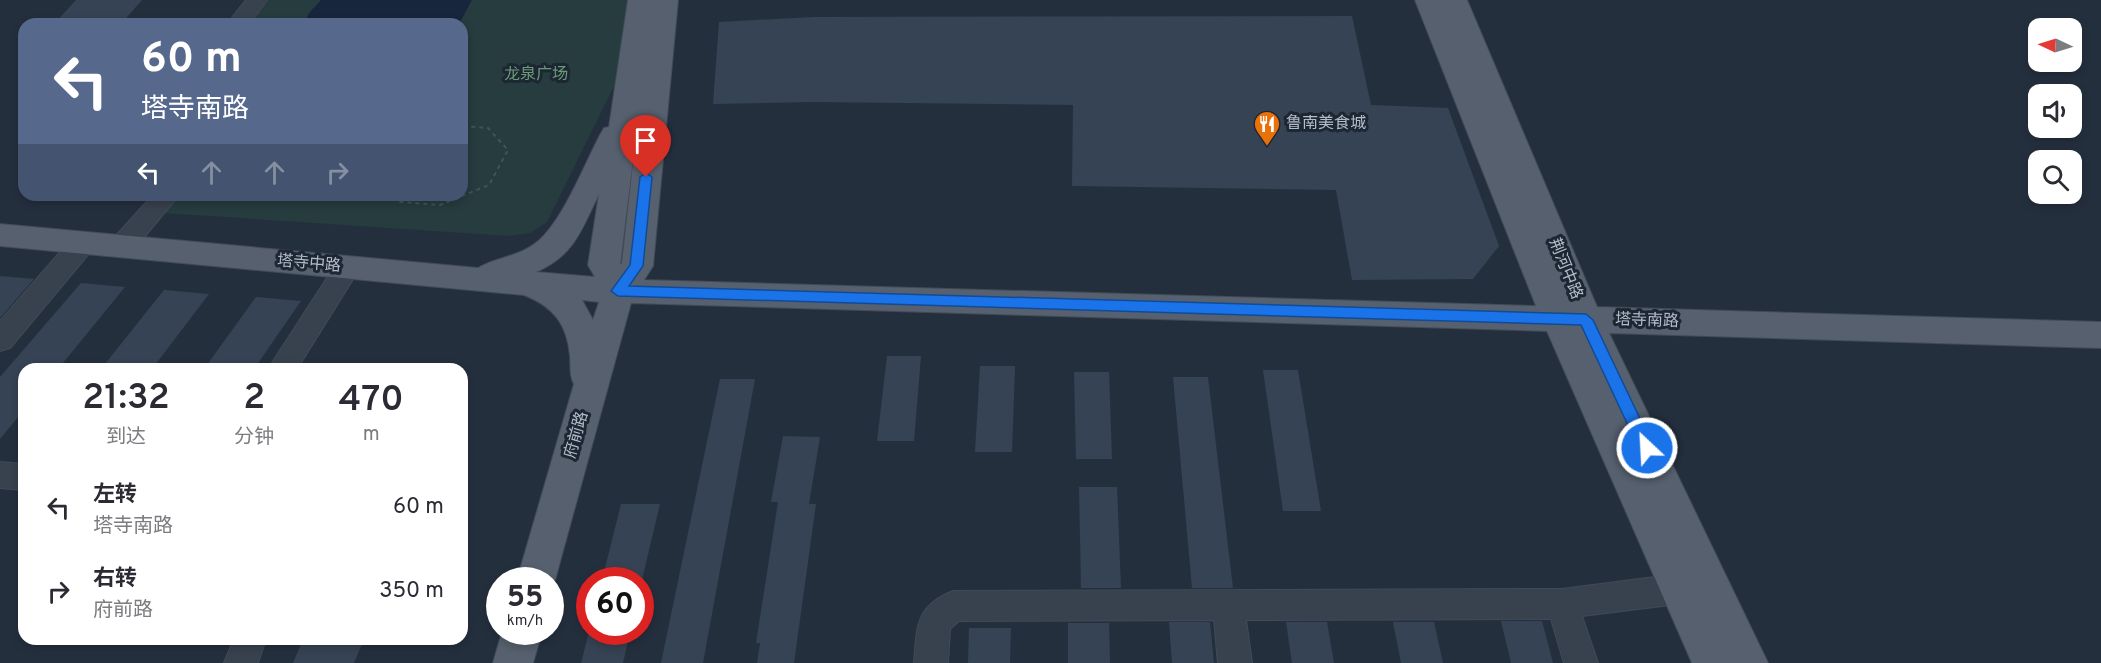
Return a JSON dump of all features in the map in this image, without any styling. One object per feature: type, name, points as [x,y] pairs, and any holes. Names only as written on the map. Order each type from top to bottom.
[{"type":"main road","points":[[618,291],[604,265],[641,0]]},
{"type":"main road","name":"府前路","points":[[540,567],[618,291],[636,266],[666,0]]},
{"type":"main road","name":"荆河中路","points":[[1428,0],[1572,319],[1748,663]]},
{"type":"main road","name":"荆河中路","points":[[1454,0],[1572,319],[1678,589],[1712,663]]},
{"type":"main road","points":[[467,279],[502,272],[532,261],[561,240],[625,112]]},
{"type":"main road","name":"塔寺中路","points":[[0,235],[618,291]]},
{"type":"main road","points":[[518,283],[539,287],[554,296],[571,310],[581,325],[588,360],[586,401]]},
{"type":"main road","name":"塔寺南路","points":[[618,291],[2101,335]]},
{"type":"main road","points":[[513,663],[518,645]]},
{"type":"street","points":[[242,18],[256,0]]},
{"type":"street","points":[[122,246],[162,201]]},
{"type":"street","points":[[0,340],[83,243]]},
{"type":"street","points":[[286,363],[347,268]]},
{"type":"street","points":[[0,475],[18,476]]},
{"type":"street","points":[[932,663],[934,622],[953,606],[1562,604],[1678,589]]},
{"type":"street","points":[[1562,604],[1581,663]]},
{"type":"street","points":[[1228,605],[1235,663]]},
{"type":"street","points":[[241,663],[248,645]]},
{"type":"path","points":[[468,126],[488,128],[508,150],[489,185],[468,194]]},
{"type":"path","points":[[399,201],[440,205],[450,201]]},
{"type":"green space","name":"龙泉广场","points":[[266,0],[632,0],[624,66],[547,222],[530,233],[508,236],[165,213],[174,201],[468,201],[468,18],[252,18]]},
{"type":"water","points":[[321,0],[472,0],[462,18],[307,18]]},
{"type":"building","points":[[76,0],[142,0],[126,18],[60,18]]},
{"type":"building","name":"鲁南美食城","points":[[1352,16],[1371,105],[1448,108],[1499,246],[1473,279],[1352,280],[1336,190],[1072,186],[1073,105],[813,102],[713,104],[719,22],[813,17]]},
{"type":"building","points":[[0,276],[34,279],[0,318]]},
{"type":"building","points":[[81,283],[125,287],[63,363],[18,363],[18,417],[0,439],[0,377]]},
{"type":"building","points":[[164,290],[209,294],[157,363],[106,363]]},
{"type":"building","points":[[256,297],[301,301],[258,363],[208,363]]},
{"type":"building","points":[[887,356],[921,356],[914,441],[877,441]]},
{"type":"building","points":[[980,366],[1015,366],[1012,452],[975,452]]},
{"type":"building","points":[[1263,370],[1298,370],[1321,511],[1283,511]]},
{"type":"building","points":[[1074,372],[1109,372],[1112,459],[1076,459]]},
{"type":"building","points":[[1173,377],[1208,377],[1233,588],[1192,588]]},
{"type":"building","points":[[720,379],[755,379],[703,663],[661,663]]},
{"type":"building","points":[[783,436],[820,437],[809,504],[816,504],[794,663],[757,663],[760,643],[756,643],[778,502],[771,502]]},
{"type":"building","points":[[1079,487],[1117,487],[1121,588],[1081,588]]},
{"type":"building","points":[[621,504],[660,504],[645,567],[605,567]]},
{"type":"building","points":[[1501,621],[1542,621],[1553,663],[1511,663]]},
{"type":"building","points":[[1169,622],[1210,622],[1214,663],[1172,663]]},
{"type":"building","points":[[1286,622],[1327,622],[1334,663],[1292,663]]},
{"type":"building","points":[[1393,622],[1434,622],[1443,663],[1401,663]]},
{"type":"building","points":[[1068,623],[1109,623],[1110,663],[1068,663]]},
{"type":"building","points":[[969,628],[1011,628],[1010,663],[968,663]]},
{"type":"building","points":[[300,645],[362,645],[354,663],[293,663]]},
{"type":"building","points":[[586,645],[627,645],[623,663],[581,663]]},
{"type":"place","name":"鲁南美食城","points":[[1267,147]]},
{"type":"route","points":[[646,177],[636,266],[618,291],[1586,320],[1647,448]]}]
